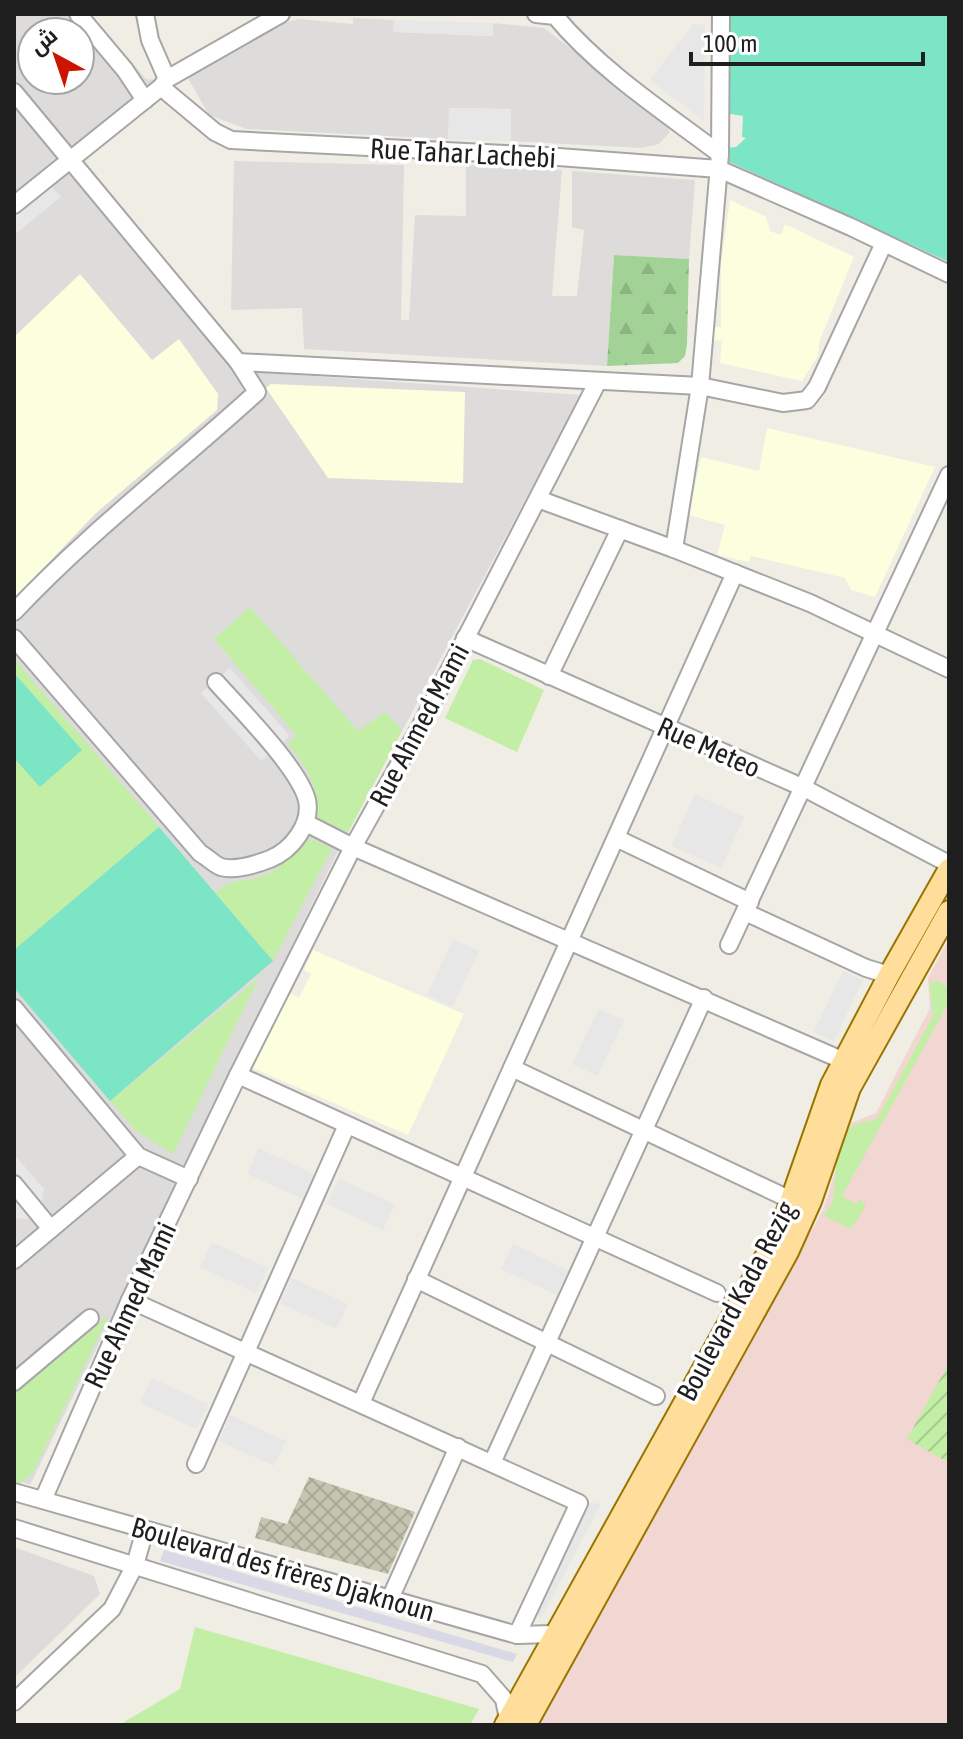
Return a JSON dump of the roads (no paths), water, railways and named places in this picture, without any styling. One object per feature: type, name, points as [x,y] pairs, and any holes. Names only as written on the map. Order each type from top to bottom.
[{"type":"main road","name":"Boulevard Kada Rezig","points":[[513,1723],[553,1634],[768,1252],[791,1200],[825,1101],[889,975],[949,867]]},
{"type":"main road","name":"Boulevard Kada Rezig","points":[[513,1723],[788,1252],[811,1201],[850,1088],[949,911]]},
{"type":"street","points":[[78,14],[125,70],[145,100]]},
{"type":"street","points":[[145,14],[164,83]]},
{"type":"street","points":[[14,205],[164,83],[281,14]]},
{"type":"street","points":[[536,14],[555,15],[569,33],[720,162]]},
{"type":"street","points":[[674,549],[700,386],[720,162],[721,14]]},
{"type":"street","name":"Rue Tahar Lachebi","points":[[164,83],[215,132],[231,140],[720,162],[949,274]]},
{"type":"street","points":[[14,92],[238,362],[257,392],[109,519],[14,612]]},
{"type":"street","points":[[238,362],[700,386],[783,403],[807,400],[817,387],[884,243]]},
{"type":"street","name":"Rue Ahmed Mami","points":[[43,1500],[130,1300],[238,1075],[353,847],[421,725],[597,383]]},
{"type":"street","points":[[729,945],[875,634],[945,495],[949,475]]},
{"type":"street","points":[[538,499],[810,603],[949,669]]},
{"type":"street","points":[[549,676],[620,529]]},
{"type":"street","points":[[361,1403],[735,573]]},
{"type":"street","points":[[14,638],[200,853],[222,867],[249,866],[274,858],[296,839],[308,816],[306,799],[297,780],[216,682]]},
{"type":"street","name":"Rue Meteo","points":[[465,638],[804,788],[949,867]]},
{"type":"street","points":[[306,823],[353,847],[844,1061]]},
{"type":"street","points":[[616,838],[866,968],[889,975]]},
{"type":"street","points":[[492,1463],[704,998]]},
{"type":"street","points":[[14,1008],[138,1156],[189,1179]]},
{"type":"street","points":[[512,1068],[791,1200]]},
{"type":"street","points":[[238,1075],[717,1293]]},
{"type":"street","points":[[196,1464],[347,1125]]},
{"type":"street","points":[[14,1260],[138,1156]]},
{"type":"street","points":[[14,1184],[51,1229]]},
{"type":"street","points":[[416,1279],[656,1396]]},
{"type":"street","points":[[130,1300],[579,1503],[517,1635]]},
{"type":"street","points":[[14,1382],[90,1318]]},
{"type":"street","points":[[389,1601],[458,1447]]},
{"type":"street","name":"Boulevard des frères Djaknoun","points":[[14,1492],[517,1635],[553,1634]]},
{"type":"street","name":"Boulevard des frères Djaknoun","points":[[14,1528],[482,1674],[504,1699],[513,1723]]},
{"type":"street","points":[[14,1702],[112,1609],[135,1565],[145,1530]]}]
